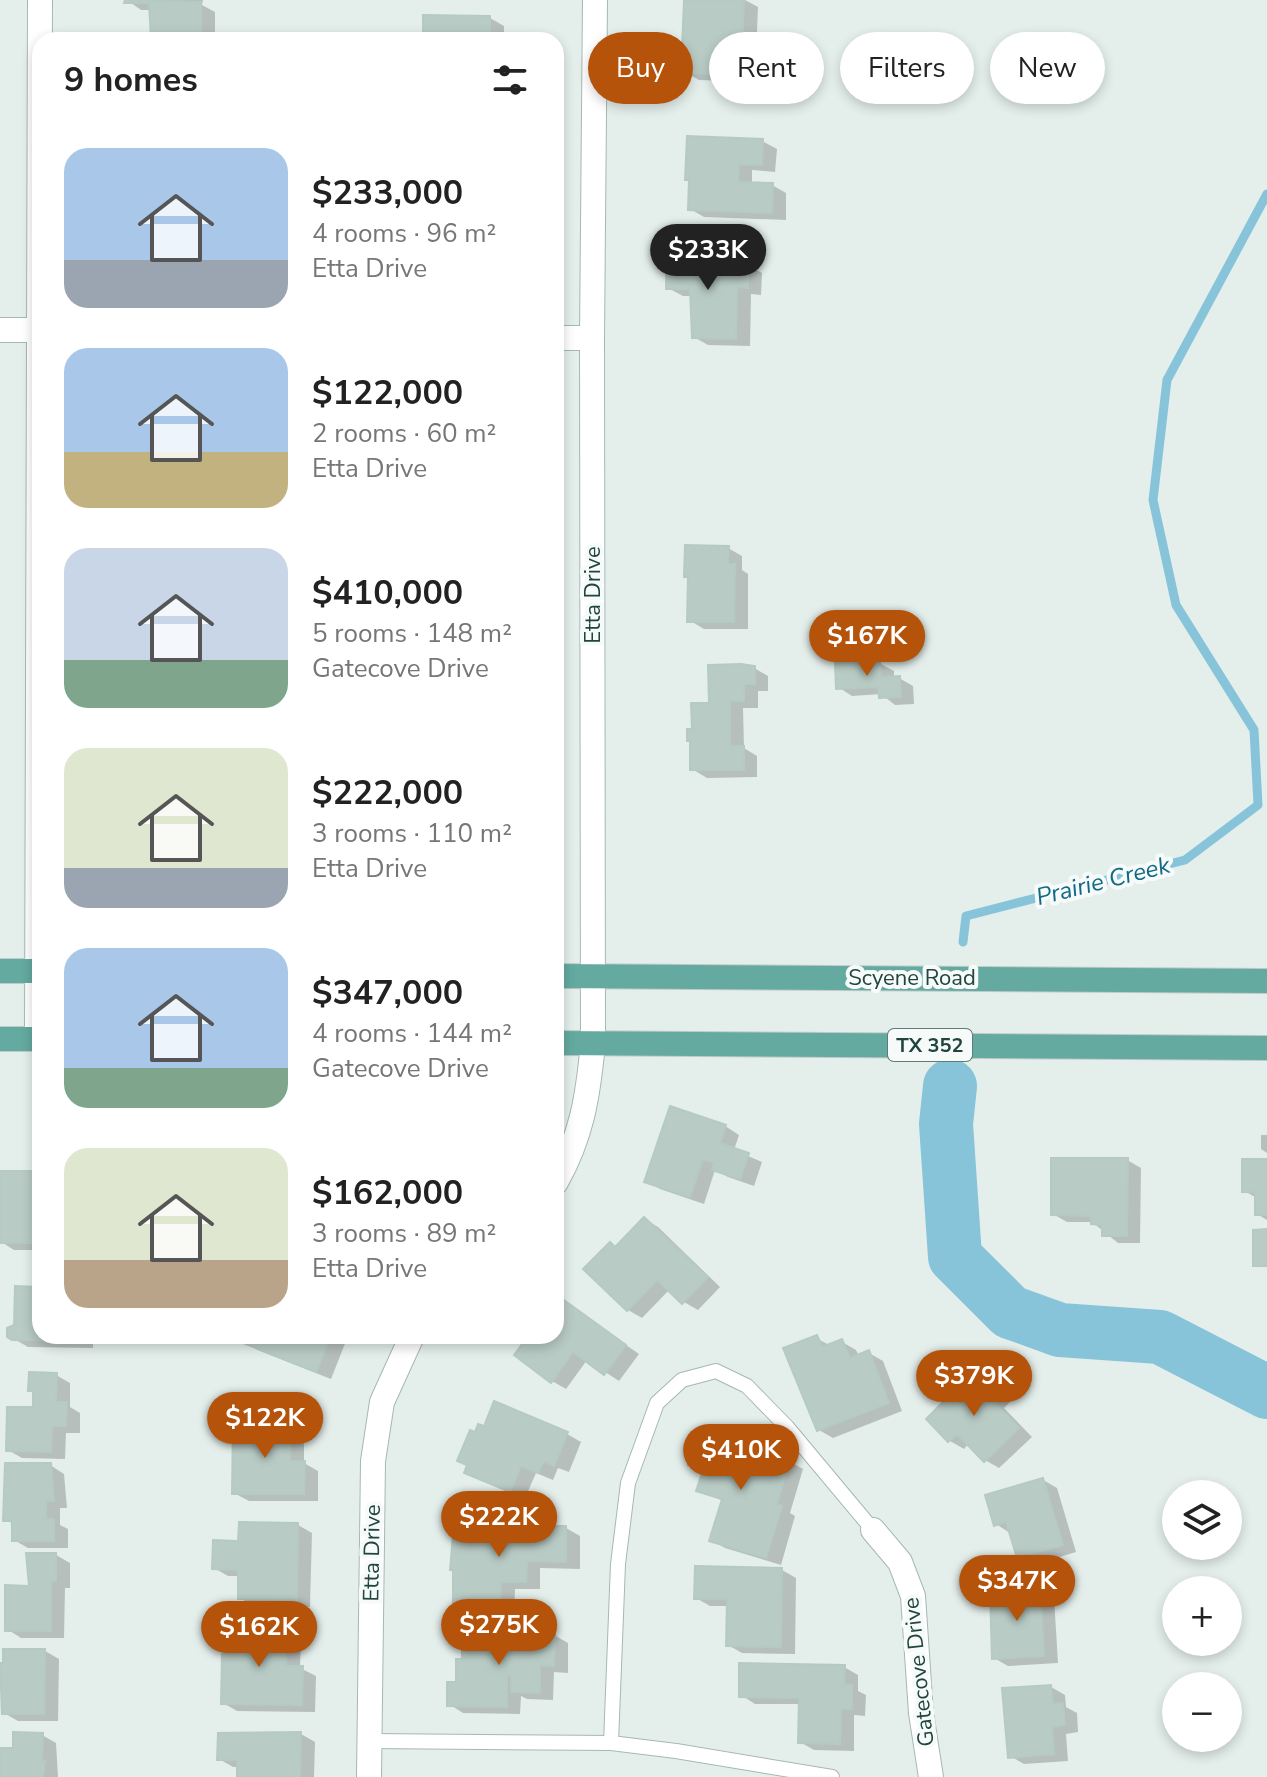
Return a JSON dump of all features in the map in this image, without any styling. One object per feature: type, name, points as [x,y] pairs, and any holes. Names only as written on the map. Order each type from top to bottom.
[{"type":"main road","points":[[0,971],[32,971]]},
{"type":"main road","name":"Scyene Road","points":[[564,976],[1267,981]]},
{"type":"main road","points":[[0,1039],[32,1039]]},
{"type":"main road","name":"TX 352","points":[[564,1043],[1267,1048]]},
{"type":"street","points":[[40,0],[40,32]]},
{"type":"street","name":"Etta Drive","points":[[564,1167],[575,1146],[587,1103],[593,1043],[595,0]]},
{"type":"street","points":[[0,330],[32,330]]},
{"type":"street","points":[[564,338],[592,338]]},
{"type":"street","name":"Etta Drive","points":[[369,1777],[373,1461],[382,1402],[408,1344]]},
{"type":"street","name":"Gatecove Drive","points":[[873,1530],[900,1562],[913,1596],[921,1713],[931,1777]]},
{"type":"lane","points":[[611,1743],[618,1564],[628,1483],[657,1403],[682,1380],[716,1371],[747,1386],[787,1427],[873,1530]]},
{"type":"lane","points":[[369,1741],[611,1743],[832,1777]]},
{"type":"building","points":[[125,0],[201,2],[201,32],[151,32],[149,3],[124,3]]},
{"type":"building","points":[[684,0],[744,0],[743,32],[709,32],[709,74],[693,73],[693,32],[683,32]]},
{"type":"building","points":[[423,15],[490,16],[490,32],[423,32]]},
{"type":"building","points":[[687,136],[763,139],[762,165],[739,164],[738,182],[773,183],[772,213],[688,210],[689,180],[685,180]]},
{"type":"building","points":[[667,248],[690,248],[690,262],[748,263],[748,288],[737,287],[736,339],[692,338],[690,289],[666,289]]},
{"type":"building","points":[[685,545],[729,546],[728,564],[735,564],[734,622],[687,622]]},
{"type":"building","points":[[880,661],[881,677],[900,676],[901,697],[879,698],[878,687],[836,689],[835,663]]},
{"type":"building","points":[[708,665],[755,666],[755,684],[744,684],[744,701],[730,701],[730,746],[744,746],[744,770],[690,770],[687,729],[692,729],[691,703],[709,703]]},
{"type":"building","points":[[670,1106],[726,1125],[720,1143],[749,1153],[740,1179],[712,1170],[714,1163],[703,1159],[690,1197],[644,1182]]},
{"type":"building","points":[[1051,1158],[1128,1158],[1127,1236],[1102,1236],[1102,1225],[1091,1224],[1091,1216],[1051,1215]]},
{"type":"building","points":[[1242,1159],[1267,1159],[1267,1215],[1255,1215],[1255,1192],[1242,1192]]},
{"type":"building","points":[[0,1171],[32,1171],[32,1243],[0,1243]]},
{"type":"building","points":[[644,1217],[708,1277],[682,1304],[657,1280],[627,1311],[583,1269],[610,1242],[615,1247]]},
{"type":"building","points":[[1267,1229],[1267,1266],[1253,1266],[1253,1230]]},
{"type":"building","points":[[15,1286],[32,1287],[32,1340],[7,1337],[7,1328],[14,1325]]},
{"type":"building","points":[[564,1300],[626,1345],[604,1375],[573,1352],[551,1383],[514,1355],[522,1344],[564,1344]]},
{"type":"building","points":[[817,1335],[822,1347],[842,1339],[850,1358],[869,1350],[889,1403],[817,1431],[783,1348]]},
{"type":"building","points":[[246,1344],[328,1344],[316,1372]]},
{"type":"building","points":[[29,1372],[57,1373],[56,1402],[67,1402],[66,1426],[52,1426],[51,1452],[6,1451],[7,1407],[33,1407],[33,1391],[28,1391]]},
{"type":"building","points":[[969,1376],[979,1386],[987,1378],[999,1391],[991,1399],[1019,1428],[984,1462],[957,1434],[948,1442],[926,1419]]},
{"type":"building","points":[[494,1401],[568,1432],[554,1466],[544,1461],[538,1473],[521,1466],[510,1492],[464,1473],[467,1465],[457,1461],[470,1430],[475,1432],[478,1424],[484,1426]]},
{"type":"building","points":[[233,1421],[291,1422],[290,1461],[305,1461],[304,1494],[232,1494]]},
{"type":"building","points":[[698,1432],[790,1459],[777,1504],[782,1506],[766,1558],[709,1541],[722,1499],[696,1491],[703,1470],[688,1465]]},
{"type":"building","points":[[5,1463],[51,1463],[54,1501],[46,1501],[46,1519],[54,1519],[54,1541],[12,1541],[12,1521],[3,1521]]},
{"type":"building","points":[[1043,1478],[1063,1545],[1017,1558],[1006,1522],[994,1526],[985,1495]]},
{"type":"building","points":[[239,1522],[298,1523],[297,1600],[238,1599],[238,1570],[212,1569],[213,1540],[238,1541]]},
{"type":"building","points":[[454,1524],[566,1526],[566,1562],[527,1561],[526,1582],[501,1582],[500,1608],[453,1607],[453,1570],[450,1570]]},
{"type":"building","points":[[26,1553],[56,1553],[56,1581],[51,1581],[51,1631],[5,1631],[5,1585],[29,1586]]},
{"type":"building","points":[[695,1566],[782,1568],[781,1647],[726,1646],[727,1599],[694,1599]]},
{"type":"building","points":[[1040,1587],[1044,1656],[992,1659],[990,1590]]},
{"type":"building","points":[[227,1628],[287,1629],[286,1666],[303,1666],[302,1705],[221,1704],[222,1654],[226,1654]]},
{"type":"building","points":[[462,1631],[555,1633],[554,1666],[540,1665],[540,1693],[511,1692],[511,1675],[507,1675],[507,1707],[447,1706],[447,1682],[456,1682],[456,1659],[462,1659]]},
{"type":"building","points":[[3,1649],[45,1649],[44,1714],[2,1714],[0,1663],[3,1663]]},
{"type":"building","points":[[739,1663],[845,1665],[844,1685],[852,1685],[852,1709],[841,1709],[840,1744],[798,1743],[799,1698],[739,1697]]},
{"type":"building","points":[[1051,1685],[1053,1704],[1063,1703],[1065,1725],[1052,1727],[1054,1754],[1008,1758],[1002,1688]]},
{"type":"building","points":[[13,1732],[43,1733],[43,1777],[0,1777],[0,1748],[13,1748]]},
{"type":"building","points":[[301,1732],[300,1777],[237,1777],[237,1760],[217,1760],[218,1733]]},
{"type":"waterway","name":"Prairie Creek","points":[[963,942],[966,916],[1185,860],[1258,805],[1254,730],[1176,605],[1153,500],[1167,380],[1267,194]]},
{"type":"waterway","name":"Prairie Creek","points":[[950,1086],[946,1124],[955,1257],[1010,1312],[1060,1330],[1160,1337],[1267,1392]]}]
